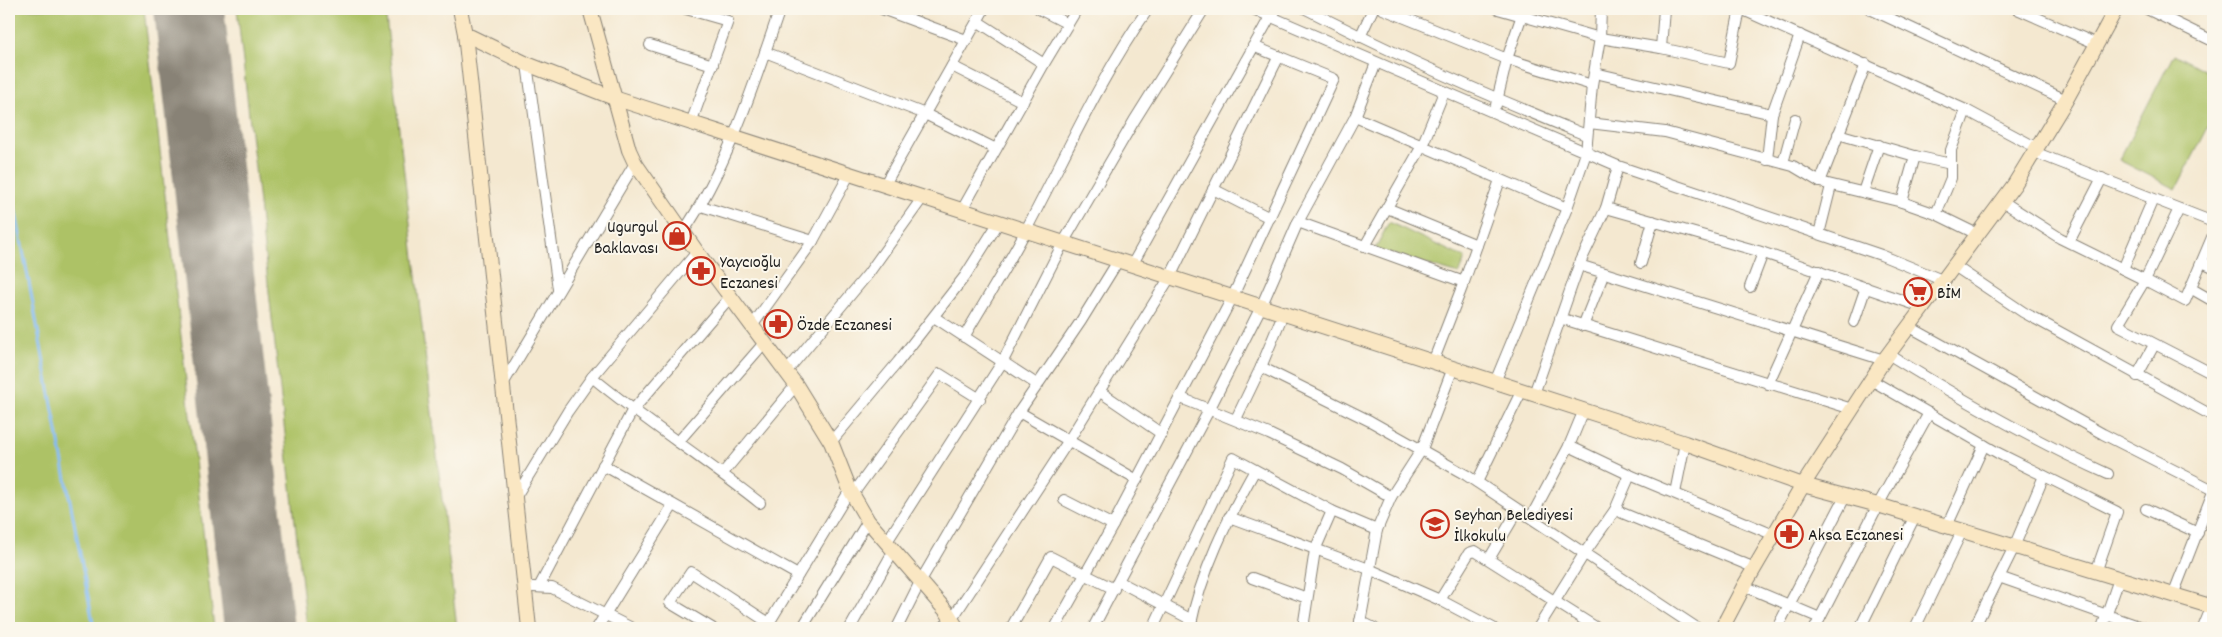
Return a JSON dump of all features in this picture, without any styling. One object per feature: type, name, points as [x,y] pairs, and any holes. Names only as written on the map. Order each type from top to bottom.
[{"type":"main road","points":[[460,9],[465,34],[515,498],[532,587],[529,628]]},
{"type":"main road","points":[[590,9],[614,98],[635,163],[697,252],[787,371],[831,442],[852,492],[868,521],[889,548],[920,582],[951,625]]},
{"type":"main road","points":[[1722,628],[1754,568],[1803,485],[1886,357],[2002,201],[2066,100],[2116,9]]},
{"type":"main road","points":[[465,34],[527,64],[614,98],[1584,410],[1685,443],[1803,485],[1878,504],[2212,606]]},
{"type":"street","points":[[686,9],[728,20],[691,123]]},
{"type":"street","points":[[683,232],[701,206],[733,136],[780,9]]},
{"type":"street","points":[[882,9],[898,11],[966,40]]},
{"type":"street","points":[[885,184],[984,9]]},
{"type":"street","points":[[1039,9],[1068,24]]},
{"type":"street","points":[[962,210],[1044,64],[1078,9]]},
{"type":"street","points":[[964,337],[1026,231],[1090,107],[1148,9]]},
{"type":"street","points":[[850,628],[889,548],[1003,361],[1063,243],[1134,121],[1204,9]]},
{"type":"street","points":[[1253,9],[1273,13],[1376,63],[1618,166],[1881,255],[1942,280]]},
{"type":"street","points":[[1306,9],[1360,37],[1497,99],[1586,135]]},
{"type":"street","points":[[1360,37],[1373,9]]},
{"type":"street","points":[[1383,9],[1508,59],[1592,85]]},
{"type":"street","points":[[1498,9],[1523,13],[1600,38],[1661,48],[1729,63],[1741,9],[1966,110],[2035,150],[2213,222]]},
{"type":"street","points":[[1494,382],[1567,208],[1586,153],[1586,135],[1590,123],[1592,85],[1600,38],[1601,9]]},
{"type":"street","points":[[1661,48],[1664,9]]},
{"type":"street","points":[[1870,9],[2066,100]]},
{"type":"street","points":[[2018,9],[2097,44]]},
{"type":"street","points":[[2147,9],[2213,41]]},
{"type":"street","points":[[1132,265],[1273,13]]},
{"type":"street","points":[[1494,114],[1508,59],[1523,13]]},
{"type":"street","points":[[977,21],[1044,64]]},
{"type":"street","points":[[1767,160],[1772,114],[1800,35]]},
{"type":"street","points":[[650,45],[713,65]]},
{"type":"street","points":[[1055,628],[1114,525],[1232,298],[1334,79],[1253,46]]},
{"type":"street","points":[[765,52],[925,114],[996,150]]},
{"type":"street","points":[[951,625],[1170,277],[1279,56]]},
{"type":"street","points":[[1093,628],[1209,410],[1261,307],[1298,222],[1355,117],[1376,63]]},
{"type":"street","points":[[527,64],[558,289]]},
{"type":"street","points":[[1820,182],[1866,64]]},
{"type":"street","points":[[952,66],[1023,102]]},
{"type":"street","points":[[1595,73],[1772,114]]},
{"type":"street","points":[[1364,246],[1422,146],[1444,92]]},
{"type":"street","points":[[1936,214],[1951,178],[1951,150],[1966,110]]},
{"type":"street","points":[[1355,117],[1567,208]]},
{"type":"street","points":[[1783,163],[1795,119]]},
{"type":"street","points":[[1590,123],[1665,132],[1783,163],[1793,166],[1820,182],[1902,202],[1936,214],[1977,234]]},
{"type":"street","points":[[1838,134],[1951,164]]},
{"type":"street","points":[[1863,192],[1879,145]]},
{"type":"street","points":[[1902,202],[1916,156]]},
{"type":"street","points":[[503,384],[635,163]]},
{"type":"street","points":[[1477,482],[1528,392],[1560,318],[1579,265],[1606,208],[1618,166]]},
{"type":"street","points":[[752,326],[813,241],[850,173]]},
{"type":"street","points":[[2069,242],[2102,178]]},
{"type":"street","points":[[1433,362],[1500,180]]},
{"type":"street","points":[[1819,234],[1831,186]]},
{"type":"street","points":[[1213,189],[1270,218]]},
{"type":"street","points":[[787,371],[868,274],[923,197]]},
{"type":"street","points":[[2123,269],[2153,198]]},
{"type":"street","points":[[2002,201],[2069,242],[2185,302],[2213,235]]},
{"type":"street","points":[[701,206],[813,241]]},
{"type":"street","points":[[1386,208],[1477,245]]},
{"type":"street","points":[[1606,208],[1763,253],[1922,307]]},
{"type":"street","points":[[2179,209],[2145,280],[2118,325],[2213,374]]},
{"type":"street","points":[[1641,263],[1653,221]]},
{"type":"street","points":[[831,442],[934,317],[965,276],[999,222]]},
{"type":"street","points":[[1298,222],[1464,282]]},
{"type":"street","points":[[515,498],[568,411],[592,378],[697,252]]},
{"type":"street","points":[[1750,287],[1763,253]]},
{"type":"street","points":[[897,628],[920,582],[1019,412],[1081,321],[1118,260]]},
{"type":"street","points":[[2202,262],[2213,267]]},
{"type":"street","points":[[1579,265],[1793,331],[1886,357],[2074,459],[2108,474]]},
{"type":"street","points":[[1953,265],[2023,312],[2213,416]]},
{"type":"street","points":[[1768,384],[1819,271]]},
{"type":"street","points":[[1583,326],[1604,273]]},
{"type":"street","points":[[1854,322],[1866,287]]},
{"type":"street","points":[[2192,289],[2213,301]]},
{"type":"street","points":[[632,628],[552,588],[532,587],[632,411],[731,296]]},
{"type":"street","points":[[1236,419],[1261,367],[1283,314]]},
{"type":"street","points":[[934,317],[1038,385]]},
{"type":"street","points":[[1560,318],[1852,409]]},
{"type":"street","points":[[1908,326],[2103,434],[2213,491],[2173,594]]},
{"type":"street","points":[[678,442],[765,342]]},
{"type":"street","points":[[2138,376],[2154,345]]},
{"type":"street","points":[[1261,367],[1422,448],[1531,517],[1697,628]]},
{"type":"street","points":[[1374,628],[1359,625],[1377,530],[1391,497],[1422,448],[1453,368]]},
{"type":"street","points":[[712,628],[670,603],[691,572],[767,626],[798,574],[852,492],[940,374],[980,399]]},
{"type":"street","points":[[592,378],[632,411],[723,473],[760,503]]},
{"type":"street","points":[[1871,380],[1984,445],[2117,512],[2096,572]]},
{"type":"street","points":[[723,473],[796,385]]},
{"type":"street","points":[[1099,391],[1162,434]]},
{"type":"street","points":[[1181,398],[1236,419],[1342,469],[1391,497]]},
{"type":"street","points":[[1531,517],[1569,446],[1584,410]]},
{"type":"street","points":[[1019,412],[1137,480]]},
{"type":"street","points":[[1815,628],[1878,504],[1930,413]]},
{"type":"street","points":[[1675,493],[1685,443]]},
{"type":"street","points":[[1948,526],[1984,445]]},
{"type":"street","points":[[1569,446],[1630,475],[1774,535]]},
{"type":"street","points":[[1153,628],[1233,458],[1332,511],[1377,530]]},
{"type":"street","points":[[603,465],[798,574]]},
{"type":"street","points":[[1012,628],[1050,557],[1164,605],[1191,624],[1212,557],[1229,517],[1255,470]]},
{"type":"street","points":[[1538,628],[1584,554],[1615,510],[1630,475]]},
{"type":"street","points":[[1974,628],[2014,547],[2044,476]]},
{"type":"street","points":[[1777,628],[1845,497]]},
{"type":"street","points":[[1064,500],[1114,525]]},
{"type":"street","points":[[597,628],[673,505]]},
{"type":"street","points":[[2146,509],[2198,533]]},
{"type":"street","points":[[1489,559],[1518,510]]},
{"type":"street","points":[[1615,510],[1754,568]]},
{"type":"street","points":[[1303,628],[1315,550],[1332,511]]},
{"type":"street","points":[[1860,628],[1916,516]]},
{"type":"street","points":[[1229,517],[1369,569],[1440,600],[1493,628]]},
{"type":"street","points":[[802,628],[868,521]]},
{"type":"street","points":[[1916,628],[1962,531]]},
{"type":"street","points":[[1440,600],[1469,553],[1475,551],[1597,628]]},
{"type":"street","points":[[1999,577],[2144,628]]},
{"type":"street","points":[[1252,578],[1307,598]]},
{"type":"street","points":[[2102,628],[2120,579]]},
{"type":"street","points":[[1744,586],[1820,618]]},
{"type":"street","points":[[2203,628],[2212,606]]},
{"type":"green space","points":[[9,9],[144,9],[214,628],[9,628]]},
{"type":"green space","points":[[237,9],[385,9],[457,628],[307,628]]},
{"type":"green space","points":[[2174,54],[2213,75],[2213,118],[2176,189],[2119,160]]},
{"type":"green space","points":[[1389,222],[1465,258],[1459,274],[1375,249]]},
{"type":"waterway","points":[[9,176],[94,628]]},
{"type":"runway","points":[[189,9],[259,628]]},
{"type":"place","name":"Ugurgul Baklavası","points":[[677,236]]},
{"type":"place","name":"Yaycıoğlu Eczanesi","points":[[701,271]]},
{"type":"place","name":"BİM","points":[[1918,292]]},
{"type":"place","name":"Özde Eczanesi","points":[[778,324]]},
{"type":"place","name":"Seyhan Belediyesi İlkokulu","points":[[1435,524]]},
{"type":"place","name":"Aksa Eczanesi","points":[[1789,534]]}]
